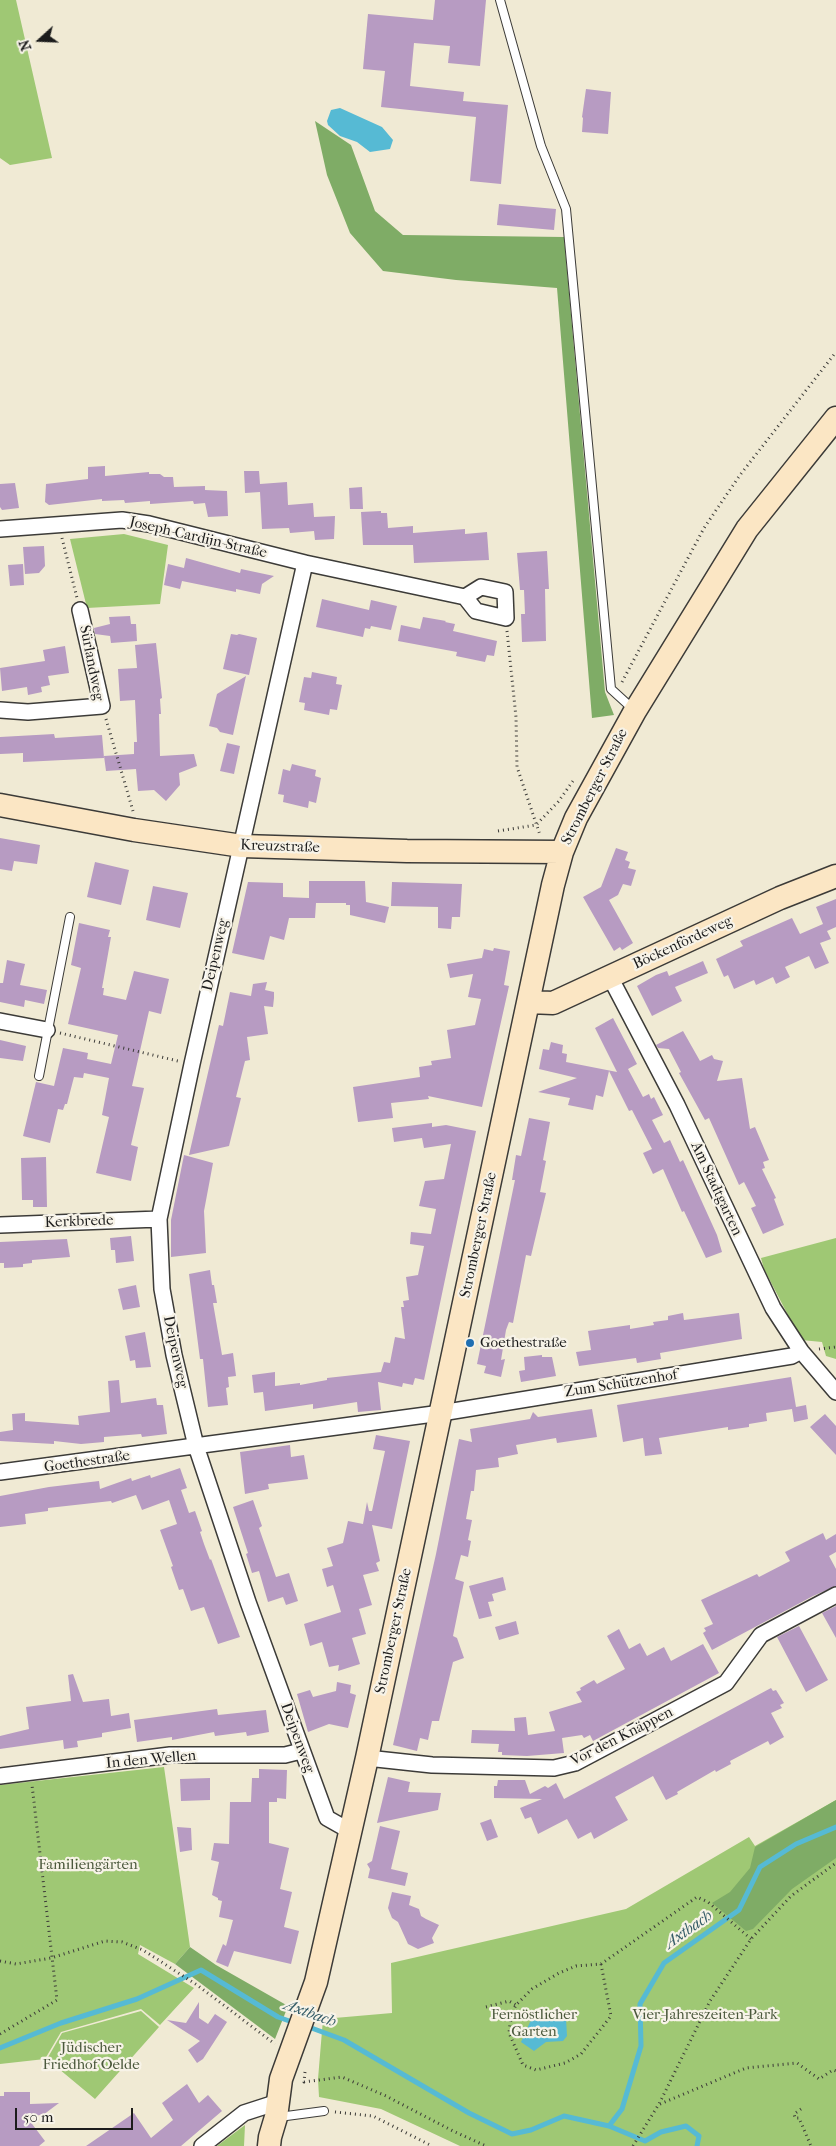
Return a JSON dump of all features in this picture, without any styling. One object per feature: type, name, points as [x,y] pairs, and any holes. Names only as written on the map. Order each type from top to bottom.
[{"type":"main road","name":"Stromberger Straße","points":[[269,2146],[277,2110],[281,2078],[316,1982],[367,1758],[529,1002],[553,885],[554,851],[576,818],[635,711],[747,529],[836,418]]},
{"type":"main road","name":"Kreuzstraße","points":[[0,805],[134,830],[242,846],[407,852],[554,851]]},
{"type":"main road","name":"Böckenfördeweg","points":[[529,1002],[553,1003],[780,898],[836,876]]},
{"type":"main road","name":"Stromberger Straße","points":[[277,2110],[284,2146]]},
{"type":"street","name":"Joseph-Cardijn-Straße","points":[[0,529],[122,520],[149,524],[305,563],[465,597],[476,611],[506,618]]},
{"type":"street","points":[[242,846],[305,563]]},
{"type":"street","points":[[465,597],[481,587],[505,592],[506,618]]},
{"type":"street","name":"Sürlandweg","points":[[0,710],[28,712],[102,706],[80,610]]},
{"type":"street","name":"Deipenweg","points":[[242,846],[159,1219],[162,1288],[174,1355],[196,1446],[248,1602],[327,1818],[350,1831]]},
{"type":"street","name":"Am Stadtgarten","points":[[610,976],[677,1105],[773,1308],[801,1351],[836,1392]]},
{"type":"street","points":[[0,1021],[47,1030]]},
{"type":"street","name":"Kerkbrede","points":[[0,1225],[159,1219]]},
{"type":"street","name":"Zum Schützenhof","points":[[441,1413],[792,1356],[801,1351]]},
{"type":"street","name":"Goethestraße","points":[[0,1472],[441,1413]]},
{"type":"street","name":"Vor den Knäppen","points":[[367,1758],[432,1765],[554,1768],[576,1763],[726,1683],[761,1635],[836,1595]]},
{"type":"street","name":"In den Wellen","points":[[0,1776],[170,1755],[284,1755],[301,1751]]},
{"type":"street","points":[[202,2146],[244,2113],[277,2110]]},
{"type":"lane","points":[[500,0],[541,146],[566,209],[611,689],[635,711]]},
{"type":"lane","points":[[39,1076],[70,917]]},
{"type":"lane","points":[[277,2110],[324,2111]]},
{"type":"path","points":[[616,694],[667,594],[704,528],[740,475],[836,352]]},
{"type":"path","points":[[59,526],[80,610]]},
{"type":"path","points":[[506,618],[516,716],[517,767],[536,825],[554,851]]},
{"type":"path","points":[[102,706],[135,818],[134,830]]},
{"type":"path","points":[[490,833],[536,825],[558,802],[574,779]]},
{"type":"path","points":[[47,1030],[192,1064]]},
{"type":"path","points":[[0,2034],[57,2000],[31,1772]]},
{"type":"path","points":[[633,2146],[659,2104],[710,2000],[751,1938],[790,1896],[836,1863]]},
{"type":"path","points":[[601,1964],[611,2016],[581,2054],[565,2063],[536,2070],[523,2065],[509,2033],[511,2015],[516,2005],[532,1989],[559,1973],[576,1966],[601,1964],[697,1897],[708,1902],[751,1938]]},
{"type":"path","points":[[0,1961],[16,1964],[51,1958],[106,1942],[122,1942],[143,1950],[197,1985],[276,2045],[306,2061],[304,2082],[342,2077],[386,2096],[486,2146]]},
{"type":"path","points":[[486,2007],[509,2001],[516,2005]]},
{"type":"path","points":[[659,2104],[746,2068],[797,2063],[819,2079],[834,2070],[836,2071]]},
{"type":"path","points":[[801,2109],[794,2114],[795,2118],[799,2118],[811,2146]]},
{"type":"path","points":[[324,2111],[372,2116],[432,2146]]},
{"type":"green space","points":[[0,0],[16,0],[52,158],[10,165],[0,158]]},
{"type":"green space","points":[[315,121],[351,145],[375,211],[403,235],[564,237],[605,692],[614,715],[592,718],[557,288],[456,280],[383,271],[350,233],[327,175]]},
{"type":"green space","points":[[124,534],[168,545],[160,604],[87,608],[70,539]]},
{"type":"green space","points":[[836,1238],[836,1359],[826,1356],[822,1342],[801,1340],[764,1269],[761,1258]]},
{"type":"green space","name":"Familiengärten","points":[[164,1767],[190,1947],[175,1964],[140,1945],[138,1954],[194,1988],[160,2025],[141,2009],[61,2032],[45,2059],[0,2064],[0,1785]]},
{"type":"green space","name":"Vier-Jahreszeiten-Park","points":[[836,1800],[836,2146],[460,2146],[381,2109],[319,2097],[318,2079],[323,2019],[392,2013],[391,1963],[626,1909],[749,1837],[755,1846]]},
{"type":"green space","points":[[836,1800],[836,1858],[792,1889],[753,1929],[746,1931],[712,1903],[730,1892],[750,1868],[755,1847]]},
{"type":"green space","points":[[190,1947],[216,1965],[288,2006],[275,2039],[175,1964]]},
{"type":"green space","name":"Jüdischer Friedhof Oelde","points":[[141,2011],[159,2027],[95,2099],[47,2059],[62,2033]]},
{"type":"green space","points":[[245,2125],[244,2146],[217,2146]]},
{"type":"water","points":[[340,108],[382,127],[393,140],[390,149],[370,152],[357,142],[340,136],[328,125],[327,121],[331,110]]},
{"type":"water","points":[[555,2010],[566,2018],[567,2036],[563,2041],[546,2042],[534,2051],[521,2042],[530,2022],[535,2017],[539,2021]]},
{"type":"building","points":[[435,0],[486,0],[480,66],[448,63],[450,46],[414,43],[410,86],[464,92],[463,101],[508,105],[501,184],[470,181],[476,117],[381,107],[385,71],[363,69],[368,14],[433,20]]},
{"type":"building","points":[[586,89],[611,92],[608,134],[582,132]]},
{"type":"building","points":[[499,204],[556,209],[554,230],[497,225]]},
{"type":"building","points":[[105,466],[105,476],[149,472],[149,474],[173,477],[174,487],[205,486],[205,490],[227,491],[228,516],[208,517],[205,503],[194,504],[193,501],[150,504],[150,501],[125,503],[124,500],[102,501],[102,499],[49,505],[45,502],[46,484],[88,479],[88,467]]},
{"type":"building","points":[[244,471],[259,471],[260,484],[287,482],[288,505],[313,503],[314,517],[335,516],[334,539],[315,540],[314,531],[290,533],[289,528],[262,529],[260,492],[245,493]]},
{"type":"building","points":[[15,483],[19,508],[2,510],[0,507],[0,484]]},
{"type":"building","points":[[362,487],[363,509],[350,509],[349,488]]},
{"type":"building","points":[[381,511],[381,513],[387,513],[388,528],[413,526],[413,533],[465,529],[465,534],[487,532],[489,560],[414,563],[413,545],[363,545],[361,512]]},
{"type":"building","points":[[44,546],[45,566],[39,573],[25,574],[23,547]]},
{"type":"building","points":[[547,551],[549,589],[545,589],[546,641],[522,642],[521,614],[525,614],[524,590],[520,590],[517,553]]},
{"type":"building","points":[[186,558],[240,573],[241,569],[274,576],[262,584],[260,594],[236,589],[236,592],[182,581],[180,589],[164,585],[168,564],[184,568]]},
{"type":"building","points":[[23,564],[24,585],[10,586],[8,565]]},
{"type":"building","points":[[322,599],[369,610],[371,600],[397,606],[391,630],[371,626],[370,629],[365,628],[363,637],[316,627]]},
{"type":"building","points":[[130,616],[131,624],[136,624],[137,641],[111,643],[110,636],[95,634],[94,628],[110,624],[109,617]]},
{"type":"building","points":[[423,617],[455,624],[453,631],[497,641],[494,656],[487,655],[485,662],[456,656],[457,652],[398,641],[401,625],[420,629]]},
{"type":"building","points":[[231,634],[257,638],[249,675],[223,669]]},
{"type":"building","points":[[156,643],[162,698],[160,699],[161,714],[159,714],[160,756],[194,754],[197,766],[179,773],[180,785],[166,801],[154,790],[138,791],[136,769],[106,771],[104,756],[134,754],[134,742],[137,742],[135,700],[120,701],[118,669],[137,668],[135,645]]},
{"type":"building","points":[[65,646],[69,673],[48,676],[50,685],[41,687],[42,692],[28,695],[27,687],[2,691],[0,668],[45,661],[43,650]]},
{"type":"building","points":[[312,672],[337,677],[336,684],[342,685],[337,710],[330,709],[329,715],[304,710],[305,703],[299,702],[304,677],[311,678]]},
{"type":"building","points":[[246,676],[233,735],[220,732],[217,728],[209,726],[217,694]]},
{"type":"building","points":[[54,734],[55,738],[102,735],[104,758],[23,762],[23,753],[0,754],[0,737]]},
{"type":"building","points":[[227,743],[240,746],[234,774],[220,771]]},
{"type":"building","points":[[292,764],[316,770],[315,776],[321,778],[316,803],[309,801],[308,808],[283,802],[284,795],[278,794],[283,769],[290,771]]},
{"type":"building","points":[[0,838],[40,845],[37,864],[14,861],[12,871],[0,869]]},
{"type":"building","points":[[616,848],[628,852],[625,860],[630,862],[628,868],[636,870],[631,886],[623,884],[618,895],[609,900],[633,943],[622,950],[620,947],[614,951],[583,897],[601,887]]},
{"type":"building","points":[[95,862],[129,870],[121,905],[87,897]]},
{"type":"building","points":[[309,881],[365,881],[366,902],[389,907],[385,923],[350,915],[350,905],[346,905],[346,903],[316,903],[315,918],[289,918],[284,940],[270,936],[264,960],[232,953],[248,882],[283,883],[283,897],[309,898]]},
{"type":"building","points":[[392,882],[462,884],[460,917],[452,917],[451,929],[438,928],[438,907],[391,906]]},
{"type":"building","points":[[153,886],[188,893],[180,928],[146,920]]},
{"type":"building","points":[[836,899],[836,927],[827,931],[831,939],[820,943],[829,963],[815,969],[809,956],[785,967],[790,977],[776,984],[773,977],[756,985],[754,980],[734,989],[728,975],[724,977],[716,959],[743,946],[740,941],[792,918],[800,934],[823,924],[816,907]]},
{"type":"building","points":[[79,923],[110,930],[108,937],[111,937],[102,988],[104,988],[103,995],[126,1000],[134,971],[169,979],[161,1014],[149,1011],[132,1086],[144,1088],[131,1145],[138,1147],[131,1181],[96,1173],[109,1117],[102,1115],[109,1078],[84,1073],[83,1078],[74,1077],[67,1104],[65,1104],[63,1110],[58,1109],[50,1143],[23,1136],[36,1082],[54,1086],[63,1048],[88,1053],[87,1059],[111,1064],[118,1035],[68,1024],[81,968],[71,965]]},
{"type":"building","points":[[494,948],[510,951],[504,985],[509,986],[482,1107],[428,1096],[429,1099],[391,1103],[393,1118],[358,1122],[353,1087],[420,1077],[419,1067],[432,1065],[431,1061],[451,1058],[447,1030],[475,1025],[481,999],[468,997],[473,974],[450,978],[447,964],[482,958],[484,949],[493,951]]},
{"type":"building","points":[[7,960],[25,964],[20,985],[47,990],[44,1004],[25,1000],[24,1007],[0,1002],[0,983],[3,983]]},
{"type":"building","points":[[703,961],[708,973],[675,987],[682,1001],[652,1016],[637,986],[656,975],[667,971],[669,976]]},
{"type":"building","points":[[267,982],[265,990],[274,992],[273,1007],[264,1006],[268,1034],[247,1037],[250,1060],[245,1061],[236,1097],[241,1098],[229,1146],[189,1155],[219,1025],[223,1026],[230,992],[251,996],[253,984]]},
{"type":"building","points":[[613,1018],[637,1064],[628,1069],[643,1097],[649,1094],[651,1099],[654,1097],[663,1115],[652,1120],[664,1143],[670,1140],[680,1162],[683,1160],[717,1235],[722,1252],[706,1258],[684,1211],[682,1212],[663,1169],[653,1174],[643,1153],[652,1149],[632,1110],[629,1111],[609,1071],[603,1097],[596,1095],[593,1110],[568,1105],[570,1098],[538,1092],[577,1078],[539,1069],[543,1049],[549,1050],[551,1042],[563,1045],[562,1053],[567,1054],[566,1062],[617,1072],[595,1028]]},
{"type":"building","points":[[683,1031],[700,1061],[712,1055],[714,1059],[723,1061],[717,1081],[742,1078],[750,1129],[755,1127],[769,1160],[763,1162],[765,1168],[762,1169],[776,1198],[774,1199],[784,1225],[763,1234],[751,1208],[756,1206],[744,1182],[739,1185],[709,1118],[705,1120],[679,1073],[681,1072],[669,1049],[658,1048],[656,1045]]},
{"type":"building","points":[[0,1040],[26,1046],[23,1061],[0,1058]]},
{"type":"building","points":[[529,1118],[550,1122],[543,1160],[546,1161],[540,1192],[546,1193],[531,1256],[526,1255],[513,1323],[509,1322],[506,1330],[501,1360],[505,1359],[501,1377],[484,1373],[486,1366],[477,1364],[515,1180],[512,1180],[516,1155],[521,1156]]},
{"type":"building","points":[[432,1123],[432,1127],[446,1125],[476,1131],[424,1380],[415,1378],[413,1385],[403,1383],[402,1387],[378,1382],[381,1410],[358,1412],[357,1402],[313,1409],[313,1404],[265,1411],[263,1392],[254,1393],[252,1375],[275,1372],[275,1386],[300,1383],[300,1385],[327,1380],[327,1378],[381,1372],[384,1362],[390,1363],[395,1337],[405,1339],[401,1307],[404,1307],[403,1301],[409,1300],[406,1277],[418,1275],[424,1246],[410,1244],[411,1232],[431,1234],[436,1209],[419,1206],[425,1181],[444,1179],[451,1144],[424,1148],[422,1138],[394,1142],[392,1128]]},
{"type":"building","points":[[184,1155],[213,1163],[204,1211],[206,1253],[171,1257],[171,1220]]},
{"type":"building","points":[[46,1157],[47,1207],[33,1207],[33,1200],[22,1200],[21,1158]]},
{"type":"building","points":[[131,1236],[134,1261],[116,1263],[115,1250],[111,1250],[110,1238]]},
{"type":"building","points":[[67,1239],[70,1257],[32,1260],[32,1263],[23,1264],[23,1267],[4,1268],[4,1263],[0,1263],[0,1242]]},
{"type":"building","points":[[210,1270],[217,1303],[213,1303],[222,1355],[233,1353],[236,1376],[228,1377],[229,1387],[226,1388],[228,1405],[208,1407],[203,1359],[200,1359],[189,1274]]},
{"type":"building","points":[[136,1285],[140,1307],[123,1310],[118,1289]]},
{"type":"building","points":[[683,1313],[684,1320],[739,1313],[742,1339],[660,1353],[661,1359],[637,1363],[636,1358],[579,1366],[576,1352],[591,1350],[588,1331],[630,1325],[630,1329],[654,1325],[653,1322],[668,1320],[668,1316]]},
{"type":"building","points":[[145,1332],[151,1367],[136,1368],[135,1360],[130,1361],[125,1336]]},
{"type":"building","points":[[542,1355],[542,1357],[552,1357],[556,1376],[521,1382],[519,1371],[525,1370],[524,1357]]},
{"type":"building","points":[[791,1377],[796,1407],[806,1405],[808,1419],[794,1422],[792,1409],[766,1413],[767,1421],[749,1424],[749,1427],[728,1430],[728,1427],[659,1438],[662,1454],[645,1456],[643,1438],[623,1442],[617,1405]]},
{"type":"building","points":[[119,1380],[121,1403],[156,1398],[157,1405],[163,1405],[167,1434],[142,1437],[141,1434],[104,1437],[104,1442],[81,1444],[54,1441],[54,1444],[0,1441],[0,1432],[13,1430],[12,1414],[25,1413],[25,1421],[79,1425],[78,1416],[110,1412],[108,1381]]},
{"type":"building","points":[[592,1409],[597,1437],[557,1443],[556,1438],[516,1445],[518,1454],[498,1458],[499,1467],[476,1470],[474,1491],[471,1491],[466,1519],[472,1520],[468,1540],[471,1541],[468,1557],[461,1555],[455,1579],[464,1582],[453,1636],[457,1638],[464,1658],[453,1662],[439,1721],[432,1721],[428,1740],[420,1738],[417,1751],[393,1745],[436,1554],[459,1439],[472,1442],[470,1429],[530,1419],[533,1412],[538,1417]]},
{"type":"building","points":[[825,1414],[836,1426],[836,1455],[810,1427]]},
{"type":"building","points":[[376,1435],[410,1441],[392,1529],[372,1525],[380,1561],[376,1563],[379,1571],[363,1575],[372,1605],[359,1609],[366,1634],[352,1638],[360,1664],[338,1671],[339,1665],[329,1667],[322,1642],[310,1646],[304,1624],[341,1612],[333,1585],[327,1587],[322,1569],[333,1566],[327,1548],[343,1543],[348,1521],[363,1524],[367,1502],[369,1511],[372,1511],[385,1451],[373,1449]]},
{"type":"building","points":[[290,1445],[291,1457],[304,1455],[308,1479],[268,1484],[269,1489],[245,1494],[240,1452]]},
{"type":"building","points":[[180,1468],[187,1488],[181,1490],[189,1513],[195,1511],[204,1544],[240,1637],[218,1644],[204,1607],[191,1611],[183,1589],[179,1590],[171,1567],[173,1566],[160,1530],[177,1524],[169,1500],[142,1510],[136,1495],[112,1503],[111,1501],[48,1508],[48,1511],[25,1514],[26,1524],[0,1527],[0,1496],[49,1487],[99,1481],[100,1489],[131,1478],[132,1481],[150,1475],[151,1478]]},
{"type":"building","points":[[253,1500],[262,1526],[259,1528],[276,1577],[289,1573],[298,1601],[286,1605],[283,1597],[268,1602],[259,1571],[252,1573],[246,1554],[248,1553],[233,1507]]},
{"type":"building","points":[[823,1533],[826,1540],[836,1534],[836,1552],[829,1556],[836,1569],[836,1586],[813,1596],[712,1650],[703,1633],[706,1631],[704,1628],[713,1624],[701,1600],[757,1574],[759,1577],[790,1561],[785,1552]]},
{"type":"building","points":[[503,1577],[506,1590],[492,1594],[494,1601],[488,1602],[492,1616],[479,1619],[469,1586]]},
{"type":"building","points":[[836,1606],[836,1638],[822,1613]]},
{"type":"building","points":[[516,1621],[519,1634],[499,1640],[495,1627]]},
{"type":"building","points":[[799,1626],[828,1680],[806,1692],[777,1637]]},
{"type":"building","points":[[619,1629],[629,1649],[640,1643],[647,1656],[664,1647],[671,1661],[703,1644],[719,1673],[593,1741],[590,1735],[584,1738],[582,1735],[562,1738],[564,1753],[527,1756],[502,1755],[502,1752],[498,1752],[499,1744],[471,1743],[472,1730],[515,1731],[514,1718],[526,1717],[528,1735],[555,1731],[549,1712],[582,1702],[576,1692],[581,1690],[580,1688],[594,1680],[597,1684],[625,1669],[607,1636]]},
{"type":"building","points":[[73,1674],[83,1702],[109,1699],[111,1716],[129,1713],[131,1728],[102,1733],[102,1737],[77,1741],[78,1747],[64,1749],[63,1740],[0,1749],[0,1736],[29,1729],[26,1707],[71,1701],[68,1675]]},
{"type":"building","points":[[337,1682],[351,1685],[350,1693],[356,1695],[348,1728],[329,1724],[308,1732],[297,1694],[310,1690],[313,1697],[336,1691]]},
{"type":"building","points":[[771,1688],[773,1691],[776,1690],[784,1703],[780,1705],[782,1708],[771,1713],[784,1737],[770,1745],[768,1741],[730,1761],[731,1764],[716,1772],[715,1770],[666,1800],[653,1776],[615,1797],[628,1820],[594,1839],[591,1832],[578,1839],[567,1819],[538,1834],[531,1817],[525,1819],[520,1808],[542,1799],[494,1798],[494,1786],[497,1786],[498,1780],[525,1780],[530,1794],[545,1786],[548,1788],[556,1783],[564,1799]]},
{"type":"building","points":[[217,1709],[218,1715],[266,1710],[269,1732],[247,1736],[246,1732],[215,1736],[214,1732],[172,1740],[172,1737],[137,1742],[134,1720]]},
{"type":"building","points":[[259,1769],[287,1770],[286,1799],[277,1798],[277,1802],[269,1802],[269,1843],[289,1848],[280,1889],[292,1892],[284,1927],[299,1931],[291,1964],[234,1951],[228,1967],[216,1962],[223,1944],[226,1946],[233,1920],[219,1917],[222,1901],[212,1895],[219,1862],[211,1860],[214,1843],[229,1844],[230,1802],[251,1802],[252,1778],[259,1778]]},
{"type":"building","points":[[388,1777],[410,1782],[408,1792],[441,1793],[438,1810],[377,1823]]},
{"type":"building","points":[[210,1778],[210,1800],[181,1801],[180,1779]]},
{"type":"building","points":[[491,1819],[498,1837],[487,1841],[480,1823]]},
{"type":"building","points":[[380,1826],[400,1831],[391,1869],[408,1873],[405,1886],[368,1878],[370,1869],[367,1864],[372,1861]]},
{"type":"building","points":[[177,1827],[191,1828],[192,1850],[180,1852]]},
{"type":"building","points":[[392,1892],[411,1896],[409,1905],[419,1909],[421,1916],[439,1925],[432,1938],[434,1943],[418,1949],[408,1944],[398,1922],[392,1918],[388,1908]]},
{"type":"building","points":[[199,2002],[199,2018],[208,2024],[215,2014],[227,2022],[203,2059],[197,2063],[188,2050],[200,2041],[167,2020],[186,2023]]},
{"type":"building","points":[[187,2084],[199,2103],[208,2095],[222,2111],[181,2146],[86,2146],[134,2113],[151,2138],[173,2120],[162,2103]]},
{"type":"building","points":[[4,2092],[30,2092],[30,2104],[59,2103],[43,2115],[26,2116],[45,2141],[39,2146],[0,2146],[0,2096],[4,2096]]},
{"type":"waterway","name":"Axtbach","points":[[609,2126],[622,2109],[641,2046],[640,2004],[664,1963],[739,1910],[760,1867],[796,1844],[836,1827]]},
{"type":"waterway","name":"Axtbach","points":[[0,2048],[61,2023],[137,1999],[201,1970],[278,2017],[295,2023]]},
{"type":"waterway","name":"Axtbach","points":[[306,2026],[344,2040],[469,2113],[512,2134],[531,2130],[564,2116],[609,2126],[645,2141],[661,2132],[686,2126],[699,2136],[697,2146]]},
{"type":"place","name":"Goethestraße","points":[[470,1343]]},
{"type":"park label","name":"Fernöstlicher Garten","points":[[534,2024]]}]
